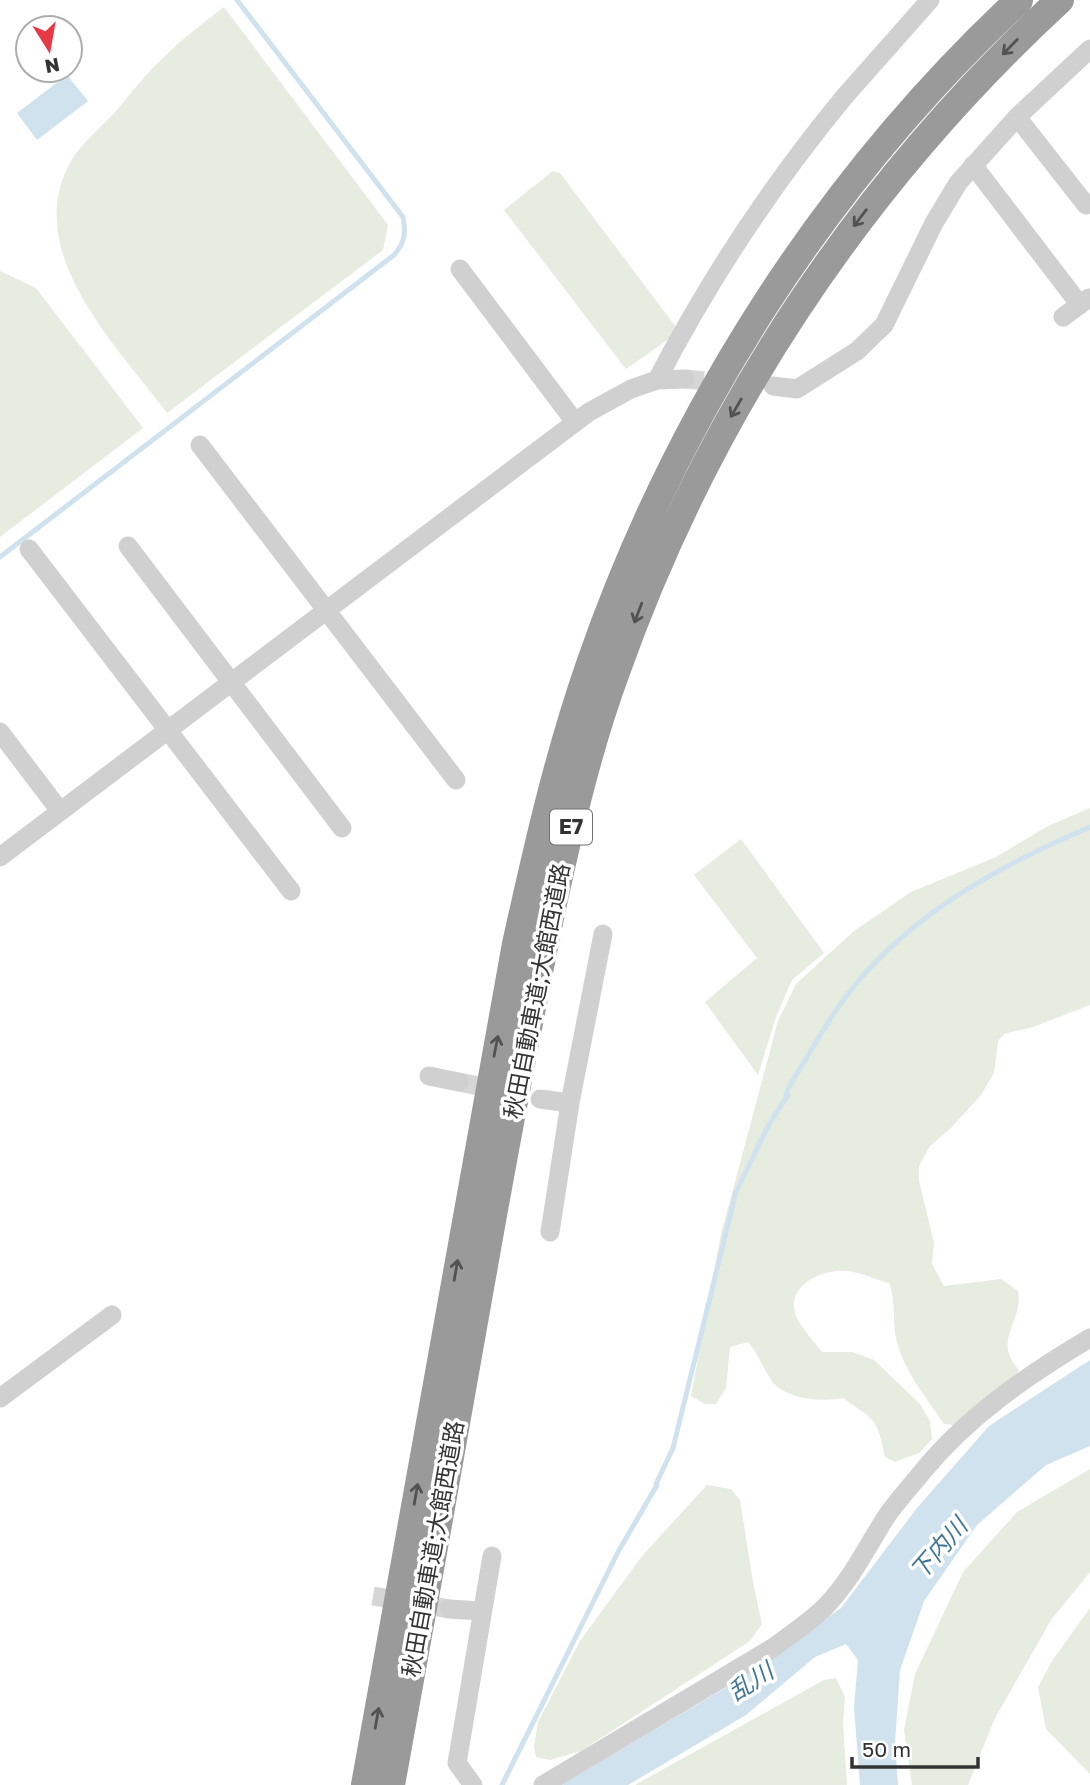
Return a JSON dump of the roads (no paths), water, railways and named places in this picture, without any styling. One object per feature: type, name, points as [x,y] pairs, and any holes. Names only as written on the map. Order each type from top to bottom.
[{"type":"highway","name":"秋田自動車道;大館西道路","points":[[365,1785],[516,944],[560,758],[590,663],[623,577],[698,418],[785,275],[835,205],[886,141],[1019,0]]},
{"type":"highway","name":"秋田自動車道;大館西道路","points":[[391,1785],[541,960],[565,848],[615,673],[691,493],[757,370],[807,291],[910,155],[977,81],[1060,0]]},
{"type":"street","points":[[657,380],[680,335],[768,197],[845,97],[930,0]]},
{"type":"street","points":[[773,386],[797,389],[857,351],[884,326],[934,223],[958,183],[1017,117],[1090,49]]},
{"type":"street","points":[[1017,117],[1086,205]]},
{"type":"street","points":[[973,165],[1085,301],[1063,317]]},
{"type":"street","points":[[460,269],[575,422]]},
{"type":"street","points":[[0,857],[589,412],[631,389],[657,380],[685,379]]},
{"type":"street","points":[[200,445],[456,780]]},
{"type":"street","points":[[128,546],[342,828]]},
{"type":"street","points":[[29,549],[291,891]]},
{"type":"street","points":[[0,732],[60,811]]},
{"type":"street","points":[[550,1232],[570,1103],[603,934]]},
{"type":"street","points":[[429,1076],[459,1082]]},
{"type":"street","points":[[540,1099],[570,1103]]},
{"type":"street","points":[[0,1398],[112,1315]]},
{"type":"street","points":[[543,1785],[771,1649],[802,1626],[826,1605],[854,1570],[888,1515],[926,1468],[973,1418],[1037,1370],[1090,1339]]},
{"type":"street","points":[[473,1785],[457,1763],[492,1556]]},
{"type":"street","points":[[449,1609],[482,1611]]},
{"type":"water","points":[[55,84],[74,84],[88,101],[37,140],[17,113]]},
{"type":"water","points":[[1090,1360],[1090,1446],[1046,1465],[977,1525],[924,1601],[900,1670],[895,1742],[898,1785],[860,1785],[854,1707],[858,1660],[846,1644],[815,1657],[746,1715],[628,1785],[561,1785],[742,1678],[841,1608],[917,1508],[989,1426]]},
{"type":"waterway","points":[[0,557],[394,255],[402,242],[403,217],[237,0]]},
{"type":"waterway","points":[[502,1785],[618,1552],[657,1485],[673,1448],[736,1192],[768,1126],[788,1095],[786,1094],[790,1085],[823,1031],[868,970],[924,919],[988,877],[1090,827]]},
{"type":"tunnel","points":[[685,379],[729,383]]},
{"type":"tunnel","points":[[459,1082],[503,1091]]},
{"type":"tunnel","points":[[373,1596],[449,1609]]},
{"type":"water label","name":"下内川","points":[[939,1549]]},
{"type":"water label","name":"乱川","points":[[751,1682]]}]
